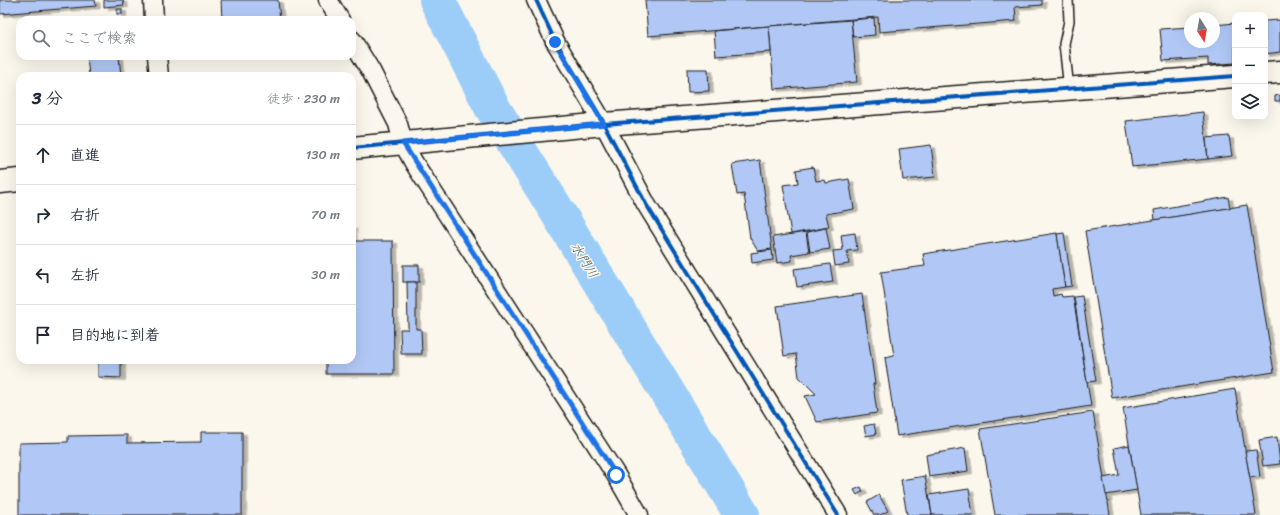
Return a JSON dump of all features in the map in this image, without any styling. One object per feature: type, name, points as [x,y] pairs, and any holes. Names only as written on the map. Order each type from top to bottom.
[{"type":"street","points":[[153,0],[154,16]]},
{"type":"street","points":[[328,0],[338,16]]},
{"type":"street","points":[[536,0],[594,124],[646,204],[838,515]]},
{"type":"street","points":[[356,47],[398,124],[412,142],[639,515]]},
{"type":"street","points":[[157,60],[158,72]]},
{"type":"street","points":[[1268,73],[1280,72]]},
{"type":"street","points":[[356,148],[594,124],[1232,76]]},
{"type":"street","points":[[0,182],[16,180]]},
{"type":"lane","points":[[1068,0],[1070,21],[1064,44],[1069,89]]},
{"type":"building","points":[[0,0],[95,0],[96,6],[0,14]]},
{"type":"building","points":[[104,0],[123,0],[124,5],[104,7]]},
{"type":"building","points":[[221,0],[278,0],[280,16],[222,16]]},
{"type":"building","points":[[645,0],[1042,0],[1042,5],[1015,7],[1016,21],[879,32],[878,17],[648,36]]},
{"type":"building","points":[[117,9],[122,9],[122,14],[117,14]]},
{"type":"building","points":[[874,18],[875,35],[853,37],[851,20]]},
{"type":"building","points":[[851,20],[857,82],[774,89],[769,26]]},
{"type":"building","points":[[1280,20],[1280,52],[1268,54],[1268,21]]},
{"type":"building","points":[[1232,23],[1232,63],[1208,65],[1208,58],[1163,61],[1160,29],[1184,27],[1184,48],[1220,48],[1220,24]]},
{"type":"building","points":[[769,26],[771,52],[716,56],[714,31]]},
{"type":"building","points":[[87,60],[119,60],[121,72],[89,72]]},
{"type":"building","points":[[687,69],[708,69],[709,91],[688,92]]},
{"type":"building","points":[[1280,95],[1280,101],[1275,101],[1275,96]]},
{"type":"building","points":[[1203,112],[1208,159],[1132,167],[1126,121]]},
{"type":"building","points":[[1229,136],[1232,156],[1208,159],[1206,138]]},
{"type":"building","points":[[931,145],[935,177],[903,180],[899,149]]},
{"type":"building","points":[[760,160],[772,249],[758,251],[750,238],[744,194],[737,195],[732,164]]},
{"type":"building","points":[[813,167],[816,181],[825,180],[826,183],[849,179],[854,209],[826,214],[829,227],[791,234],[783,185],[798,183],[796,170]]},
{"type":"building","points":[[1228,197],[1230,208],[1155,220],[1154,210]]},
{"type":"building","points":[[1247,205],[1274,372],[1112,398],[1085,231]]},
{"type":"building","points":[[826,228],[830,249],[810,252],[807,232]]},
{"type":"building","points":[[806,232],[809,252],[791,255],[792,261],[777,263],[773,237]]},
{"type":"building","points":[[855,233],[857,250],[847,251],[849,264],[835,266],[833,251],[843,250],[841,235]]},
{"type":"building","points":[[1057,233],[1065,287],[1052,289],[1053,296],[1061,294],[1062,297],[1073,296],[1091,406],[897,436],[885,358],[894,356],[881,272],[925,266],[923,254]]},
{"type":"building","points":[[1064,233],[1072,286],[1065,287],[1057,234]]},
{"type":"building","points":[[356,241],[393,241],[394,374],[326,374],[326,364],[356,364]]},
{"type":"building","points":[[772,250],[773,260],[752,263],[751,253]]},
{"type":"building","points":[[830,264],[833,282],[797,287],[794,269]]},
{"type":"building","points":[[403,265],[419,265],[419,282],[403,282]]},
{"type":"building","points":[[407,282],[416,282],[416,329],[421,329],[422,354],[401,354],[400,329],[408,329]]},
{"type":"building","points":[[862,294],[875,384],[873,384],[877,413],[817,422],[805,396],[816,394],[799,377],[796,354],[784,356],[777,306]]},
{"type":"building","points":[[1082,296],[1096,381],[1087,382],[1074,297]]},
{"type":"building","points":[[98,364],[121,364],[121,378],[98,377]]},
{"type":"building","points":[[1235,389],[1256,515],[1141,515],[1123,408]]},
{"type":"building","points":[[1093,412],[1110,515],[995,515],[980,429]]},
{"type":"building","points":[[874,424],[876,434],[866,436],[864,426]]},
{"type":"building","points":[[201,432],[242,432],[242,515],[19,515],[19,443],[68,442],[68,436],[127,435],[127,443],[201,442]]},
{"type":"building","points":[[1277,437],[1280,464],[1263,466],[1259,440]]},
{"type":"building","points":[[1129,445],[1137,490],[1106,495],[1103,478],[1119,475],[1114,448]]},
{"type":"building","points":[[965,448],[968,471],[929,477],[926,455]]},
{"type":"building","points":[[1256,450],[1260,476],[1250,478],[1245,451]]},
{"type":"building","points":[[925,476],[932,515],[907,515],[901,480]]},
{"type":"building","points":[[861,487],[863,491],[857,495],[854,490]]},
{"type":"building","points":[[969,489],[973,515],[932,515],[929,495]]},
{"type":"building","points":[[879,495],[888,511],[880,515],[874,515],[867,502]]},
{"type":"waterway","name":"水門川","points":[[437,0],[492,107],[742,515]]},
{"type":"cycle path","points":[[536,0],[555,41],[604,124],[646,204],[838,515]]},
{"type":"cycle path","points":[[356,148],[604,124],[1232,76]]},
{"type":"route","points":[[555,42],[604,124],[403,143],[414,163],[616,475]]}]
